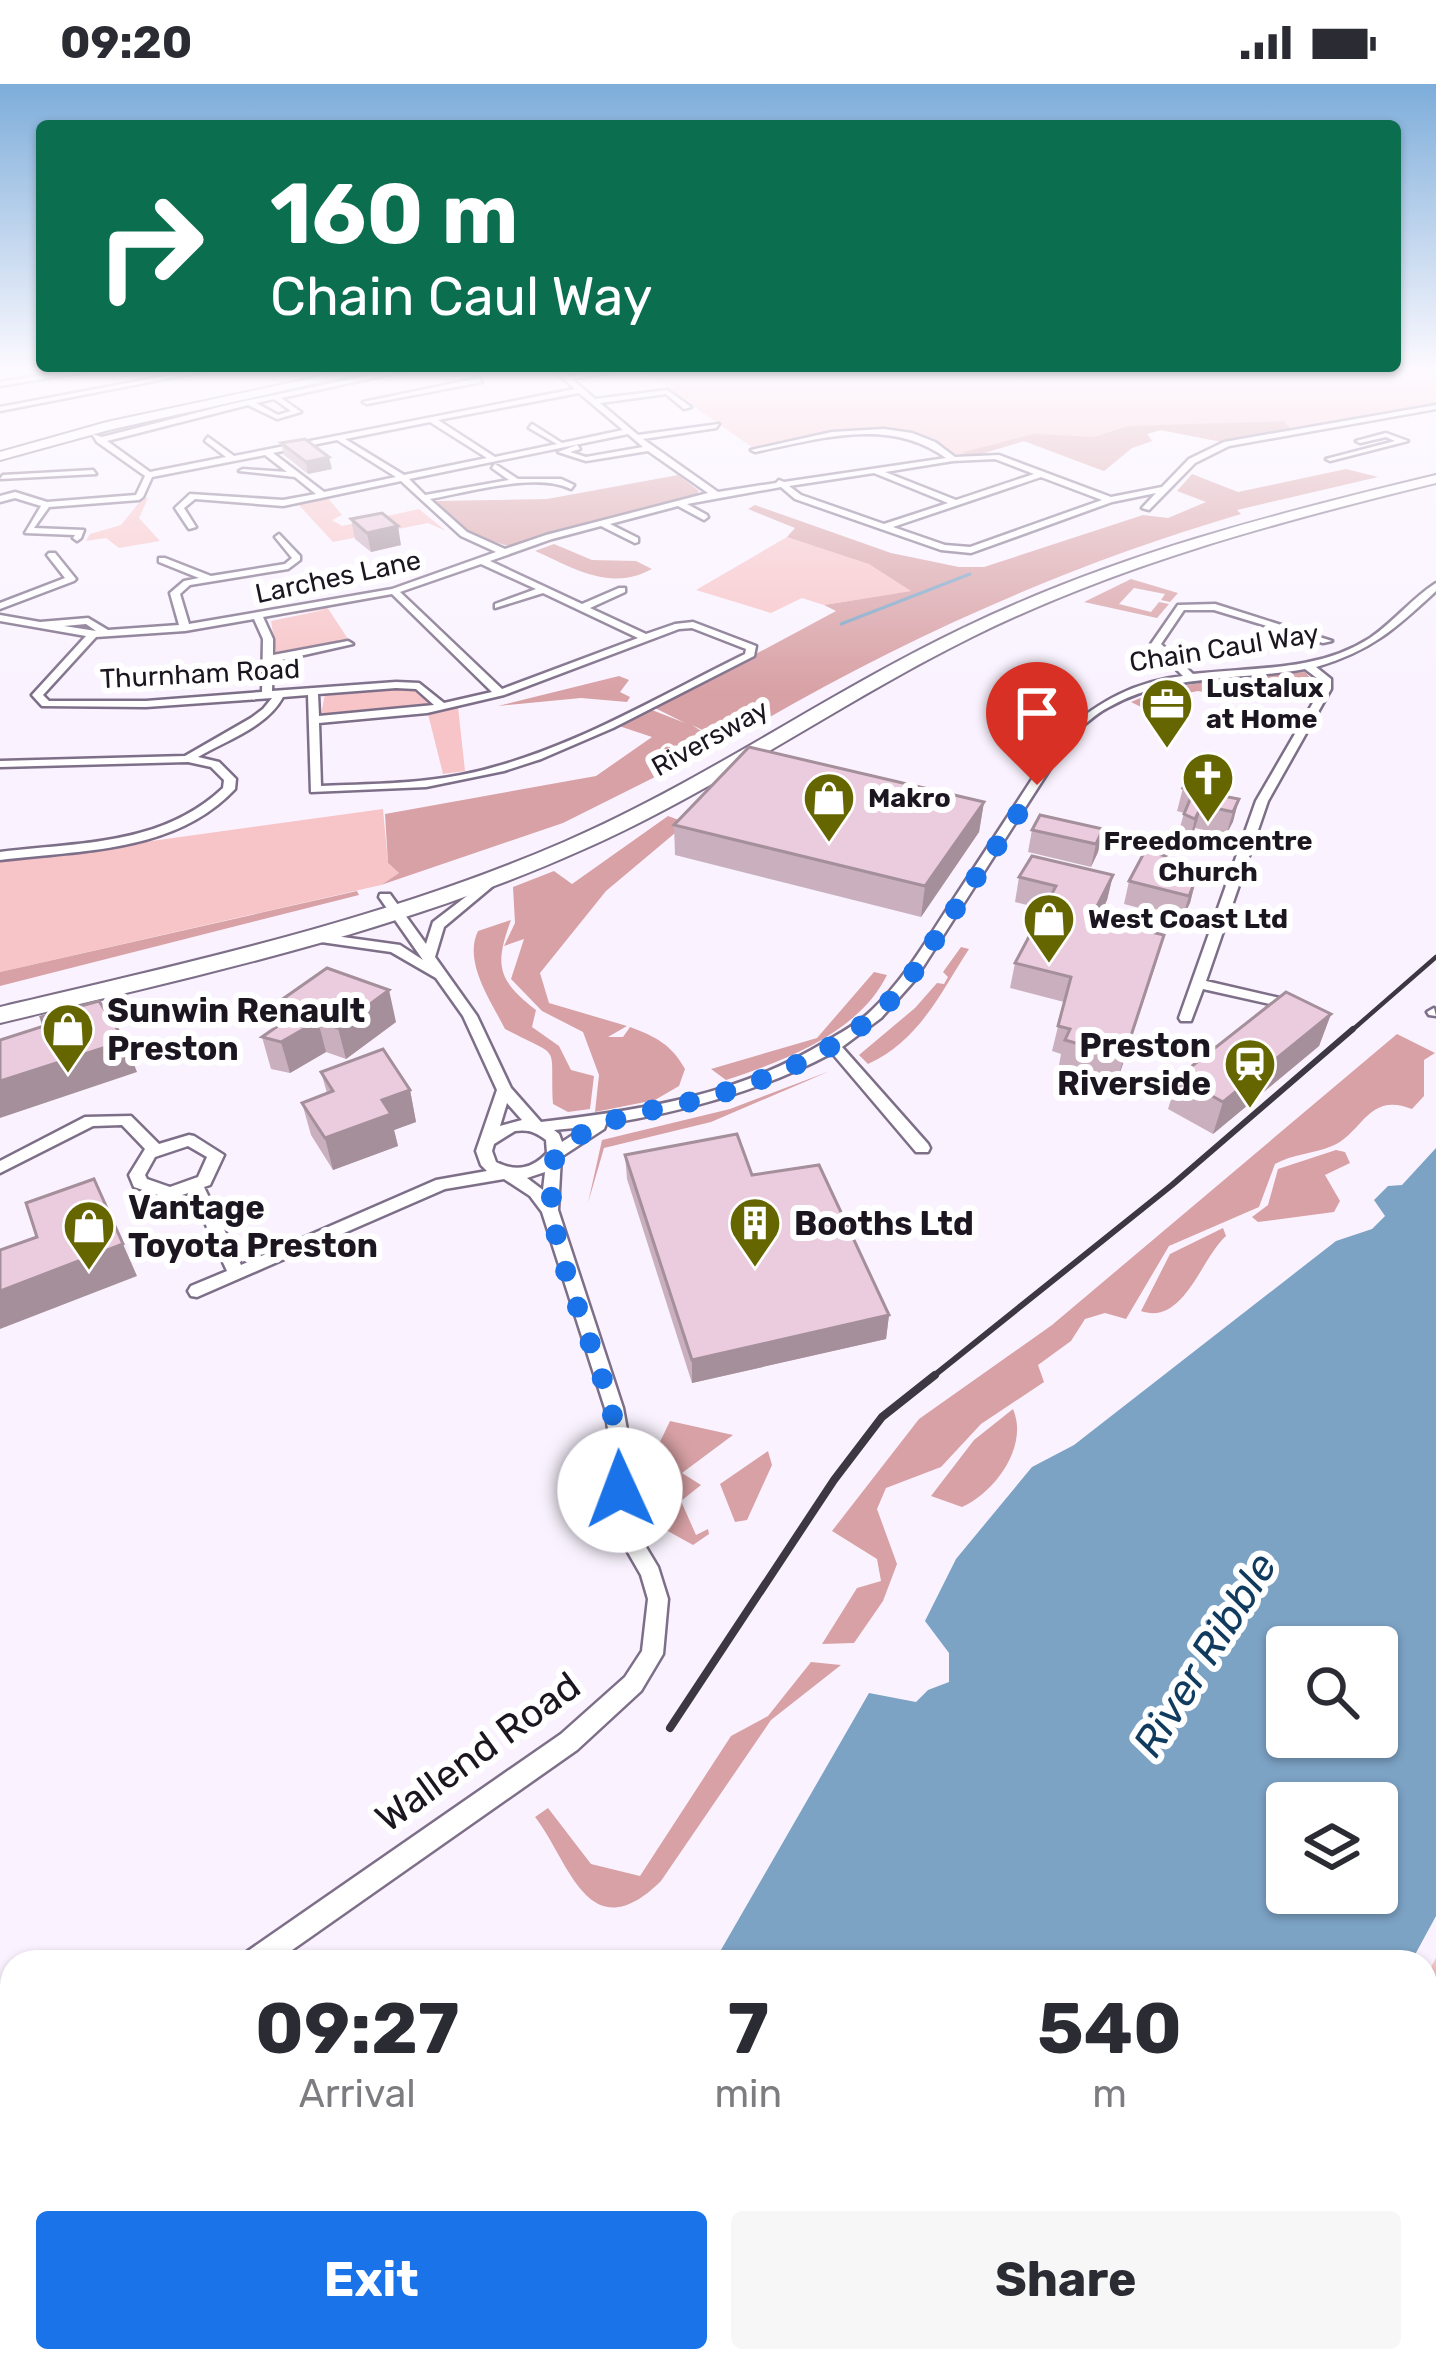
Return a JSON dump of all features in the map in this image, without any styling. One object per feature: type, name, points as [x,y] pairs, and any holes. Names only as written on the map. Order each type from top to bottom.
[{"type":"highway","name":"Riversway","points":[[0,1015],[289,942],[392,906],[592,820],[886,663],[1044,588],[1215,530],[1417,479]]},
{"type":"highway","name":"Riversway","points":[[0,996],[500,877],[578,844],[904,664],[1022,607],[1202,541],[1419,479]]},
{"type":"street","points":[[0,500],[15,495],[46,505],[131,499],[139,497],[148,479]]},
{"type":"street","points":[[302,479],[322,494]]},
{"type":"street","points":[[192,527],[179,508],[193,496],[283,503],[392,479]]},
{"type":"street","points":[[402,479],[464,534],[502,553]]},
{"type":"street","points":[[693,479],[715,494]]},
{"type":"street","name":"Larches Lane","points":[[2,622],[33,627],[70,619],[88,621],[99,634],[185,628],[258,616],[391,592],[502,553],[676,502],[808,479]]},
{"type":"street","points":[[895,479],[956,503]]},
{"type":"street","points":[[885,527],[1028,479]]},
{"type":"street","points":[[1050,479],[1110,500]]},
{"type":"street","points":[[1146,508],[1174,479]]},
{"type":"street","points":[[426,497],[516,481],[561,481],[571,487]]},
{"type":"street","points":[[779,482],[798,497],[944,548],[971,550],[1110,500],[1164,489]]},
{"type":"street","points":[[676,502],[704,517]]},
{"type":"street","points":[[46,505],[28,531],[81,532],[77,538]]},
{"type":"street","points":[[601,523],[634,540]]},
{"type":"street","points":[[185,628],[175,593],[188,583],[289,566],[297,558],[280,538],[265,542]]},
{"type":"street","points":[[0,606],[71,579],[52,554]]},
{"type":"street","points":[[162,560],[211,579]]},
{"type":"street","points":[[483,561],[646,638]]},
{"type":"street","points":[[370,576],[500,693]]},
{"type":"street","name":"Chain Caul Way","points":[[538,1127],[610,1120],[731,1089],[832,1044],[891,1003],[1079,722],[1110,696],[1191,678],[1306,664],[1354,651],[1430,601],[1436,586]]},
{"type":"street","points":[[498,606],[543,590]]},
{"type":"street","points":[[582,608],[622,590]]},
{"type":"street","points":[[1191,678],[1156,644],[1181,607],[1215,607],[1327,641]]},
{"type":"street","points":[[188,759],[217,737],[272,712],[270,659],[258,616]]},
{"type":"street","points":[[313,693],[313,720],[315,790],[454,779],[570,744],[752,652],[693,625],[500,693],[442,707],[313,720]]},
{"type":"street","name":"Thurnham Road","points":[[99,634],[37,695],[46,704],[146,704],[419,686],[442,707]]},
{"type":"street","points":[[270,659],[348,644]]},
{"type":"street","points":[[1186,1018],[1262,801],[1326,689],[1327,681],[1306,664]]},
{"type":"street","points":[[0,764],[48,769],[188,759],[214,764],[230,779],[219,802],[190,822],[145,835],[2,856]]},
{"type":"street","points":[[2,856],[11,836]]},
{"type":"street","points":[[429,956],[438,925],[449,912],[500,877]]},
{"type":"street","points":[[392,906],[470,1016],[504,1090],[554,1138],[550,1210]]},
{"type":"street","points":[[289,942],[339,937],[374,942],[395,948],[442,977]]},
{"type":"street","points":[[1197,983],[1292,1005]]},
{"type":"street","points":[[832,1044],[922,1148]]},
{"type":"street","points":[[504,1090],[487,1142],[489,1165],[536,1192],[550,1210]]},
{"type":"street","points":[[0,1168],[90,1121],[126,1120],[154,1149]]},
{"type":"street","name":"Chain Caul Way","points":[[555,1156],[576,1136],[610,1120]]},
{"type":"street","points":[[442,1184],[504,1129],[538,1127]]},
{"type":"street","points":[[189,1140],[211,1148],[217,1164],[196,1186],[157,1193],[140,1183],[141,1162],[154,1149],[189,1140]]},
{"type":"street","points":[[197,1291],[442,1184],[539,1170],[555,1156]]},
{"type":"street","points":[[196,1186],[237,1274]]},
{"type":"street","name":"Wallend Road","points":[[271,1950],[569,1742],[633,1684],[652,1654],[660,1619],[651,1573],[620,1507],[622,1457],[614,1408],[550,1210]]},
{"type":"shaded area","points":[[658,479],[683,479],[699,491],[511,547],[470,534],[435,501],[547,499]]},
{"type":"shaded area","points":[[1188,479],[1204,479],[1238,492],[1300,479],[1371,479],[1237,510],[1241,514],[1042,584],[913,641],[727,742],[692,725],[721,744],[563,823],[381,885],[399,873],[388,863],[385,814],[596,776],[652,737],[619,726],[652,710],[685,723],[655,708],[836,611],[824,605],[911,591],[869,564],[787,537],[795,528],[748,509],[755,505],[891,553],[959,567],[984,567],[1143,515],[1168,518],[1206,502],[1177,491]]},
{"type":"shaded area","points":[[336,495],[328,498],[342,515],[332,520],[342,526],[419,509],[446,531],[428,523],[333,542],[297,503]]},
{"type":"shaded area","points":[[148,498],[139,518],[160,541],[119,548],[106,538],[86,541],[90,534],[121,525]]},
{"type":"shaded area","points":[[787,537],[869,563],[912,591],[824,605],[802,598],[771,613],[696,590]]},
{"type":"shaded area","points":[[554,544],[592,560],[636,561],[652,569],[621,578],[592,575],[535,551]]},
{"type":"shaded area","points":[[1131,579],[1178,593],[1170,602],[1161,600],[1165,594],[1134,588],[1119,604],[1151,612],[1159,602],[1169,604],[1157,618],[1084,602]]},
{"type":"shaded area","points":[[327,607],[348,639],[276,652],[271,621],[324,610],[276,616]]},
{"type":"shaded area","points":[[1305,672],[1314,682],[1311,690],[1271,678],[1282,685],[1250,680],[1233,698],[1198,691],[1178,695],[1173,703],[1143,708],[1131,702],[1194,684]]},
{"type":"shaded area","points":[[619,676],[629,680],[620,692],[630,697],[627,702],[581,698],[498,706]]},
{"type":"shaded area","points":[[418,688],[432,701],[428,707],[321,714],[325,694]]},
{"type":"shaded area","points":[[458,707],[465,771],[443,774],[428,714]]},
{"type":"shaded area","points":[[383,809],[388,863],[399,873],[381,885],[0,972],[0,862]]},
{"type":"shaded area","points":[[668,816],[687,823],[606,891],[540,973],[549,1003],[627,1026],[608,1037],[623,1037],[630,1027],[647,1034],[668,1048],[685,1069],[679,1086],[655,1100],[595,1112],[599,1075],[583,1032],[542,1011],[511,979],[524,939],[504,946],[515,923],[513,887],[554,871],[572,884]]},
{"type":"shaded area","points":[[357,891],[359,895],[0,986],[0,972]]},
{"type":"shaded area","points":[[511,920],[501,960],[506,980],[536,1010],[532,1027],[559,1046],[571,1070],[594,1076],[590,1109],[568,1112],[553,1104],[550,1054],[505,1029],[481,981],[474,955],[478,931]]},
{"type":"shaded area","points":[[961,947],[969,949],[929,1012],[902,1041],[868,1064],[859,1055],[937,983],[944,984],[948,977],[943,972]]},
{"type":"shaded area","points":[[874,972],[887,975],[875,995],[859,1013],[819,1041],[726,1080],[711,1069],[817,1038]]},
{"type":"shaded area","points":[[1397,1034],[1435,1053],[1424,1060],[1424,1096],[1412,1109],[1397,1105],[1375,1110],[1332,1146],[1275,1164],[1259,1207],[1169,1246],[1126,1319],[1105,1313],[1085,1319],[1071,1341],[1038,1365],[1044,1382],[981,1424],[941,1467],[886,1488],[877,1509],[897,1564],[883,1601],[854,1643],[822,1644],[857,1588],[881,1581],[877,1559],[832,1531],[919,1419],[1052,1325]]},
{"type":"shaded area","points":[[830,1071],[711,1122],[604,1148],[588,1203],[602,1140],[730,1109]]},
{"type":"shaded area","points":[[1336,1150],[1345,1152],[1350,1163],[1325,1175],[1340,1201],[1334,1212],[1258,1222],[1252,1217],[1268,1205],[1278,1169]]},
{"type":"shaded area","points":[[1223,1228],[1226,1236],[1180,1300],[1156,1313],[1141,1311],[1170,1254]]},
{"type":"shaded area","points":[[1013,1409],[1017,1423],[1013,1452],[986,1491],[962,1507],[931,1496],[974,1440]]},
{"type":"shaded area","points":[[670,1421],[733,1435],[682,1473],[701,1485],[681,1501],[696,1535],[708,1529],[709,1534],[693,1545],[648,1520],[648,1467]]},
{"type":"shaded area","points":[[768,1451],[772,1465],[747,1520],[735,1522],[720,1484]]},
{"type":"shaded area","points":[[811,1662],[841,1665],[771,1720],[661,1881],[636,1901],[615,1907],[598,1904],[583,1892],[535,1817],[548,1808],[591,1864],[640,1876],[731,1736],[768,1716]]},
{"type":"water","name":"River Ribble","points":[[1436,1148],[1436,1916],[1418,1950],[721,1950],[869,1693],[916,1702],[928,1690],[949,1682],[949,1653],[925,1621],[956,1559],[1032,1467],[1074,1445],[1336,1241],[1372,1229],[1385,1216],[1374,1200],[1388,1186],[1402,1185]]},
{"type":"building","points":[[382,513],[398,526],[367,533],[351,519]]},
{"type":"building","name":"Makro","points":[[749,747],[984,802],[925,886],[674,825]]},
{"type":"building","points":[[1193,770],[1216,775],[1207,793],[1239,799],[1233,812],[1202,805],[1195,819],[1184,814],[1194,790],[1183,788]]},
{"type":"building","points":[[1040,815],[1103,829],[1096,844],[1032,830]]},
{"type":"building","points":[[1145,851],[1186,865],[1181,876],[1196,879],[1189,896],[1129,881]]},
{"type":"building","points":[[1032,856],[1113,875],[1091,918],[1164,935],[1124,1057],[1065,1040],[1070,1029],[1058,1026],[1071,977],[1015,963],[1056,886],[1019,877]]},
{"type":"building","points":[[327,968],[389,990],[338,1028],[318,1021],[281,1042],[262,1037],[298,1012],[277,1003]]},
{"type":"building","points":[[1286,992],[1331,1014],[1223,1102],[1178,1077]]},
{"type":"building","points":[[99,1001],[125,1041],[0,1081],[0,1040],[44,1026],[41,1017]]},
{"type":"building","points":[[383,1049],[410,1090],[382,1100],[391,1114],[325,1138],[302,1103],[333,1091],[321,1072]]},
{"type":"building","name":"Booths Ltd","points":[[737,1134],[752,1175],[819,1165],[889,1315],[692,1360],[625,1155]]},
{"type":"building","points":[[94,1179],[123,1244],[0,1291],[0,1250],[37,1237],[26,1203]]},
{"type":"waterway","points":[[841,624],[970,574]]},
{"type":"railway","points":[[1350,1032],[1436,957]]},
{"type":"railway","points":[[931,1378],[1172,1185],[1353,1029]]},
{"type":"railway","points":[[670,1728],[834,1480],[882,1417],[935,1375]]},
{"type":"place","name":"Lustalux at Home","points":[[1167,750]]},
{"type":"place","name":"Freedomcentre Church","points":[[1208,824]]},
{"type":"place","name":"Makro","points":[[829,844]]},
{"type":"place","name":"West Coast Ltd","points":[[1049,965]]},
{"type":"place","name":"Sunwin Renault Preston","points":[[68,1075]]},
{"type":"place","name":"Preston Riverside","points":[[1250,1110]]},
{"type":"place","name":"Booths Ltd","points":[[755,1269]]},
{"type":"place","name":"Vantage Toyota Preston","points":[[89,1272]]},
{"type":"route","points":[[620,1490],[622,1457],[614,1408],[550,1210],[556,1154],[595,1126],[770,1076],[856,1030],[891,1003],[910,978],[1037,785]]}]
